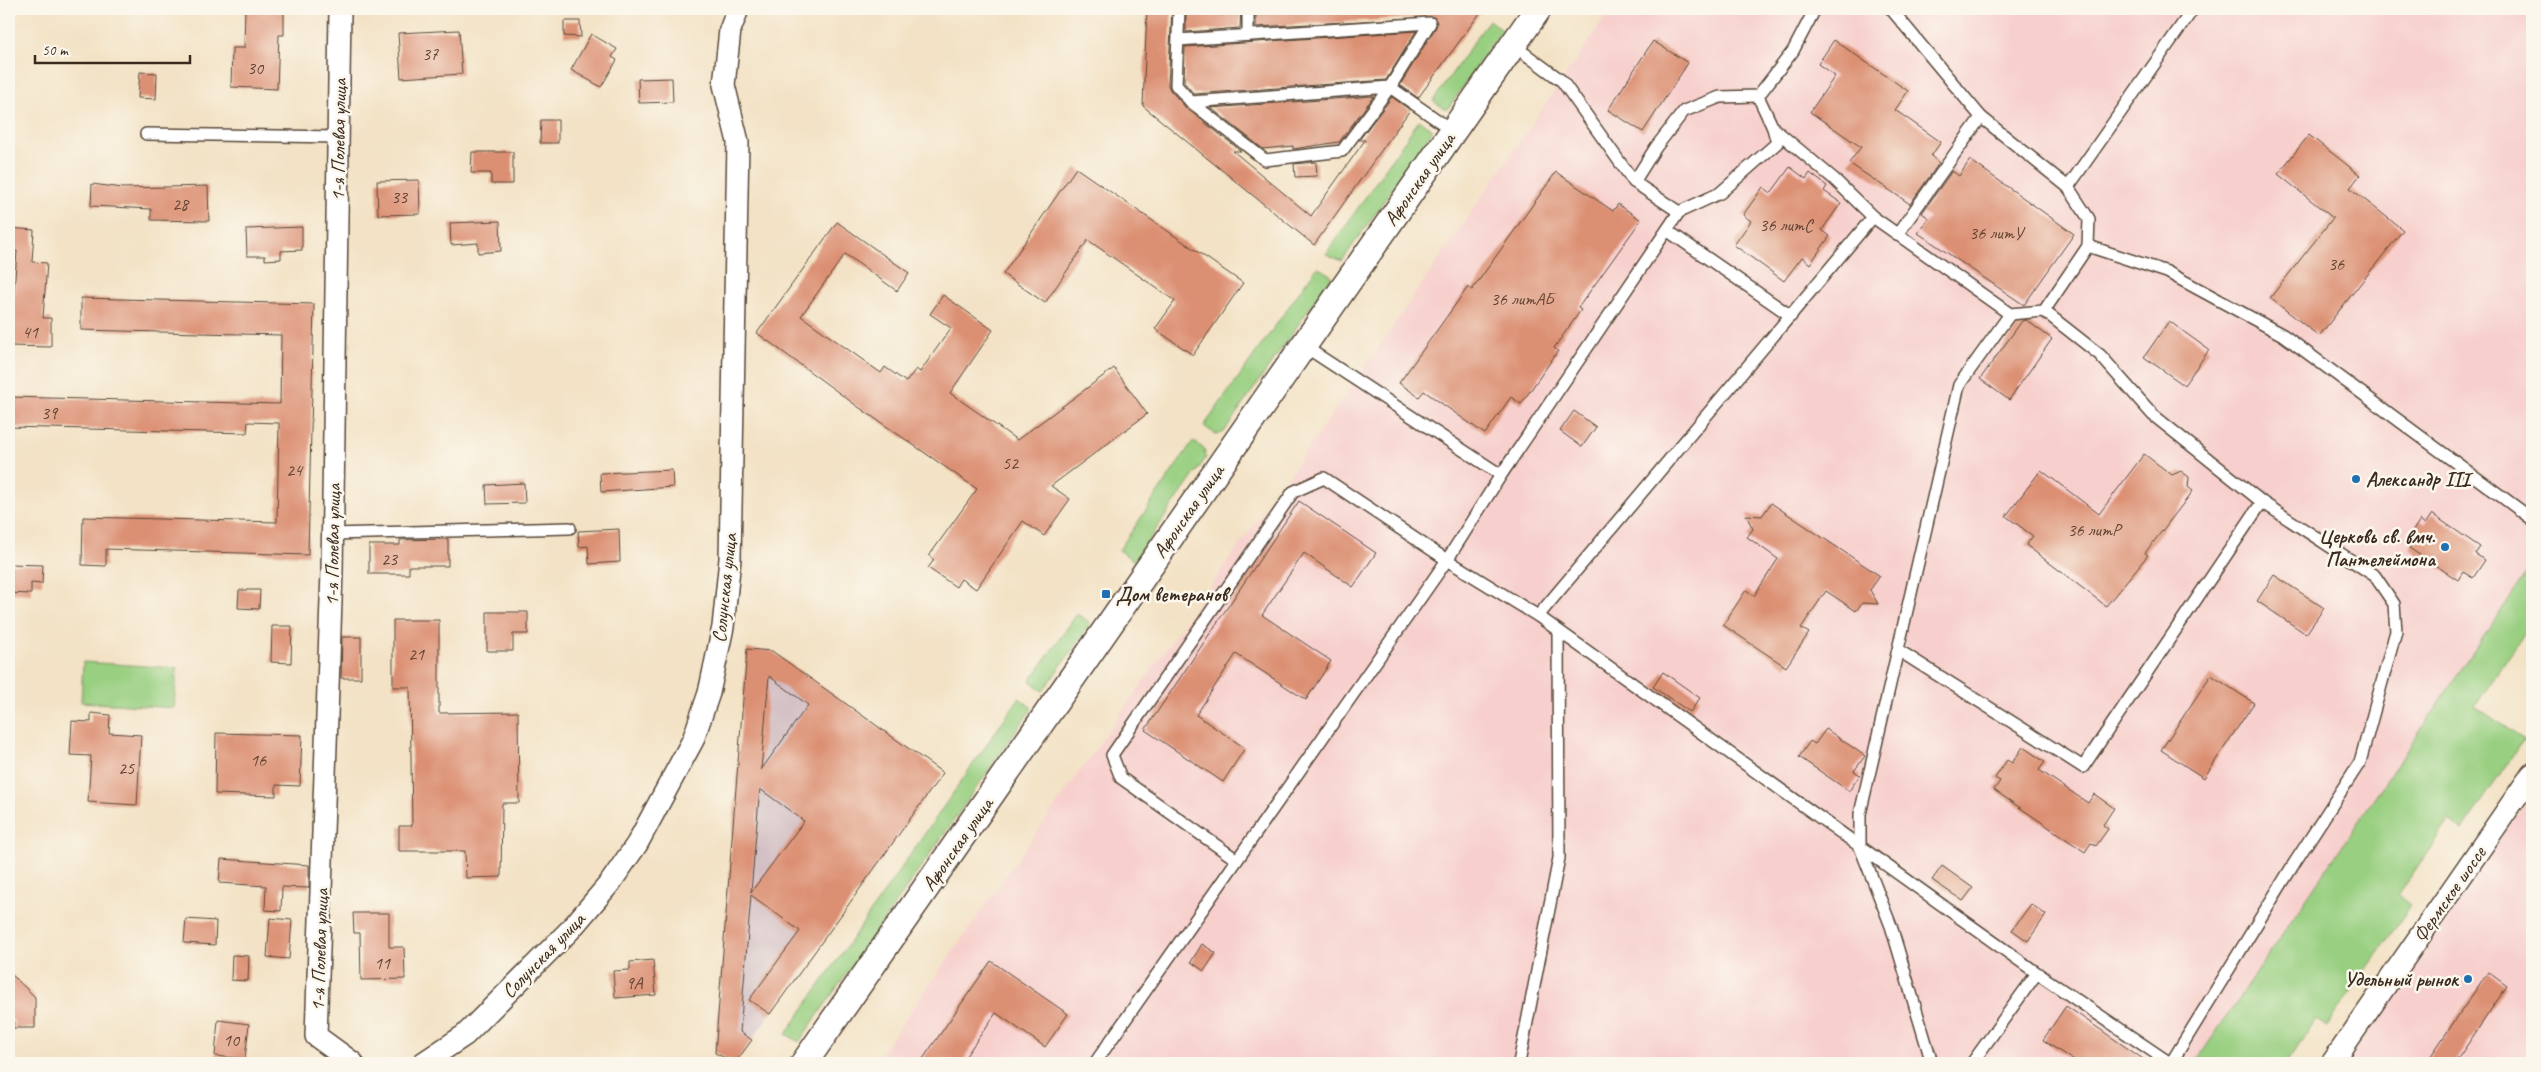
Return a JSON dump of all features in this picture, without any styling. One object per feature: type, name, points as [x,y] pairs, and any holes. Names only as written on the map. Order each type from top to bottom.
[{"type":"street","name":"1-я Полевая улица","points":[[340,9],[332,534],[316,1036],[353,1063]]},
{"type":"street","name":"Солунская улица","points":[[422,1063],[465,1035],[570,930],[610,883],[637,844],[693,740],[709,692],[723,627],[730,559],[738,142],[724,85],[730,30],[738,9]]},
{"type":"street","name":"Афонская улица","points":[[804,1063],[1538,9]]},
{"type":"street","name":"Фермское шоссе","points":[[2332,1063],[2532,774]]},
{"type":"lane","points":[[1178,40],[1430,23],[1390,87],[1342,151],[1264,160],[1191,102],[1176,85],[1179,9]]},
{"type":"lane","points":[[1248,9],[1248,35]]},
{"type":"lane","points":[[1758,96],[1793,51],[1815,9]]},
{"type":"lane","points":[[1892,9],[1981,117],[2068,187],[2090,219],[2088,246],[2044,311]]},
{"type":"lane","points":[[2068,187],[2193,9]]},
{"type":"lane","points":[[1513,45],[1562,81],[1634,182],[1679,212]]},
{"type":"lane","points":[[1191,102],[1390,87],[1453,131]]},
{"type":"lane","points":[[1634,182],[1656,148],[1684,111],[1720,97],[1758,96]]},
{"type":"lane","points":[[1095,1063],[1446,560],[1501,475],[1668,232],[1679,212],[1720,193],[1777,143],[1773,128],[1758,96]]},
{"type":"lane","points":[[1897,235],[1981,117]]},
{"type":"lane","points":[[1237,860],[1120,778],[1112,755],[1293,492],[1324,478],[1446,560],[1538,616],[2037,974],[2171,1063],[2290,870],[2360,762],[2396,631],[2394,604],[2375,576],[2262,502],[2153,415],[2100,355],[2044,311],[2010,314],[1873,217],[1834,178],[1773,128]]},
{"type":"lane","points":[[146,134],[338,137]]},
{"type":"lane","points":[[1538,616],[1873,217]]},
{"type":"lane","points":[[1668,232],[1791,316]]},
{"type":"lane","points":[[2088,246],[2167,272],[2283,335],[2532,519]]},
{"type":"lane","points":[[1932,1063],[1891,926],[1860,847],[1860,814],[1960,385],[2010,314]]},
{"type":"lane","points":[[1304,346],[1501,475]]},
{"type":"lane","points":[[1898,650],[2083,767],[2262,502]]},
{"type":"lane","points":[[332,534],[570,528]]},
{"type":"lane","points":[[1519,1063],[1559,858],[1558,631]]},
{"type":"lane","points":[[1972,1063],[2037,974]]},
{"type":"shaded area","points":[[1611,9],[2532,9],[2532,565],[2195,1063],[874,1063],[1356,380]]},
{"type":"shaded area","points":[[747,649],[772,651],[943,773],[735,1063],[715,1053]]},
{"type":"shaded area","name":"Удельный рынок","points":[[2532,791],[2532,1042],[2519,1063],[2347,1063]]},
{"type":"green space","points":[[1489,20],[1502,30],[1447,110],[1433,101]]},
{"type":"green space","points":[[1419,120],[1433,130],[1342,261],[1326,254]]},
{"type":"green space","points":[[1317,267],[1332,276],[1223,433],[1215,434],[1204,426]]},
{"type":"green space","points":[[1193,441],[1204,449],[1206,458],[1134,561],[1119,550]]},
{"type":"green space","points":[[2532,565],[2532,623],[2475,706],[2524,740],[2462,830],[2449,821],[2398,895],[2411,905],[2327,1027],[2316,1020],[2286,1063],[2195,1063]]},
{"type":"green space","points":[[1077,614],[1091,623],[1043,691],[1030,681]]},
{"type":"green space","points":[[83,662],[177,668],[174,708],[81,702]]},
{"type":"green space","points":[[1019,698],[1032,708],[799,1042],[786,1034]]},
{"type":"building","points":[[245,9],[284,11],[284,35],[279,35],[277,89],[231,87],[232,48],[244,48]]},
{"type":"building","points":[[1147,9],[1172,9],[1168,85],[1170,90],[1186,108],[1241,151],[1233,151],[1311,216],[1365,140],[1359,140],[1392,97],[1410,110],[1314,245],[1143,106]]},
{"type":"building","points":[[1186,9],[1241,9],[1240,28],[1186,32]]},
{"type":"building","points":[[1256,9],[1483,9],[1418,98],[1400,85],[1436,27],[1437,23],[1434,17],[1256,27]]},
{"type":"building","points":[[564,21],[580,21],[581,37],[564,36]]},
{"type":"building","points":[[459,30],[462,74],[401,78],[398,33]]},
{"type":"building","points":[[1416,31],[1386,80],[1194,94],[1184,82],[1185,47]]},
{"type":"building","points":[[591,34],[617,49],[612,57],[617,60],[601,87],[571,70]]},
{"type":"building","points":[[1834,40],[1908,91],[1895,110],[1941,142],[1931,156],[1939,163],[1910,204],[1849,163],[1861,147],[1810,112],[1835,76],[1818,64]]},
{"type":"building","points":[[1653,41],[1688,63],[1643,132],[1608,110]]},
{"type":"building","points":[[140,72],[157,73],[156,99],[138,98]]},
{"type":"building","points":[[672,78],[673,102],[639,103],[638,79]]},
{"type":"building","points":[[1374,96],[1339,142],[1293,149],[1293,146],[1263,149],[1211,108]]},
{"type":"building","points":[[541,120],[558,120],[558,143],[540,143]]},
{"type":"building","points":[[2309,135],[2360,175],[2350,188],[2403,230],[2319,336],[2270,298],[2333,218],[2278,174]]},
{"type":"building","points":[[472,152],[513,152],[513,184],[491,184],[491,173],[471,173]]},
{"type":"building","points":[[1970,160],[2074,234],[2024,305],[1918,233],[1929,218],[1922,213],[1952,171],[1959,176]]},
{"type":"building","points":[[1316,162],[1317,176],[1295,177],[1294,164]]},
{"type":"building","points":[[1790,167],[1806,179],[1810,173],[1827,186],[1824,191],[1841,203],[1822,230],[1830,236],[1810,264],[1802,257],[1784,281],[1734,245],[1751,221],[1743,215],[1763,187],[1771,193]]},
{"type":"building","points":[[1076,168],[1243,283],[1193,355],[1155,329],[1175,301],[1088,240],[1045,303],[1003,274]]},
{"type":"building","points":[[1556,172],[1613,211],[1618,204],[1641,220],[1578,308],[1581,310],[1554,348],[1558,351],[1521,404],[1511,397],[1485,434],[1424,391],[1419,397],[1399,383],[1468,287],[1472,290]]},
{"type":"building","points":[[419,180],[420,214],[378,215],[377,181]]},
{"type":"building","points":[[92,184],[123,188],[208,186],[209,221],[151,220],[151,209],[91,206]]},
{"type":"building","points":[[500,221],[501,251],[478,253],[478,243],[451,245],[450,223]]},
{"type":"building","points":[[837,222],[909,273],[897,291],[845,254],[801,316],[881,373],[885,367],[906,382],[916,369],[920,372],[951,328],[930,314],[943,295],[993,330],[950,393],[1017,440],[1114,368],[1147,414],[1051,486],[1070,499],[1044,536],[1023,521],[976,589],[961,579],[956,587],[928,568],[934,560],[929,556],[977,489],[857,406],[757,333]]},
{"type":"building","points":[[302,227],[302,250],[281,251],[281,259],[265,260],[265,256],[247,256],[246,229]]},
{"type":"building","points":[[9,228],[34,230],[32,262],[47,263],[43,318],[51,318],[51,347],[9,346],[9,317],[12,317],[17,251],[9,250]]},
{"type":"building","points":[[81,298],[314,304],[308,555],[106,549],[106,566],[82,565],[83,517],[277,522],[279,423],[248,422],[247,433],[9,427],[9,397],[280,404],[281,335],[81,330]]},
{"type":"building","points":[[2026,320],[2052,339],[2009,400],[1980,379],[2022,321]]},
{"type":"building","points":[[2169,321],[2209,350],[2184,385],[2144,357]]},
{"type":"building","points":[[1574,411],[1596,427],[1582,447],[1560,431]]},
{"type":"building","points":[[2144,454],[2172,475],[2181,471],[2189,477],[2188,487],[2193,491],[2145,553],[2148,555],[2106,606],[2026,545],[2033,536],[2006,516],[2041,470],[2099,514]]},
{"type":"building","points":[[672,470],[673,487],[601,492],[600,473]]},
{"type":"building","points":[[524,483],[525,503],[487,504],[486,485]]},
{"type":"building","points":[[1299,501],[1376,553],[1353,587],[1304,553],[1262,615],[1331,661],[1306,700],[1236,654],[1196,715],[1245,748],[1223,782],[1145,730]]},
{"type":"building","points":[[1771,503],[1880,576],[1870,590],[1878,604],[1862,603],[1856,611],[1826,591],[1801,628],[1809,633],[1786,667],[1723,625],[1746,590],[1754,596],[1778,559],[1747,537],[1753,529],[1746,515],[1762,516]]},
{"type":"building","name":"Церковь св. вмч. Пантелеймона","points":[[2432,514],[2480,547],[2475,554],[2485,560],[2473,578],[2463,572],[2458,580],[2409,548],[2415,538],[2410,535],[2420,520],[2425,524]]},
{"type":"building","points":[[619,529],[620,562],[589,564],[588,546],[579,547],[578,531]]},
{"type":"building","points":[[448,539],[448,566],[409,566],[409,574],[369,574],[369,545],[400,545],[400,540]]},
{"type":"building","points":[[9,564],[43,565],[42,584],[31,583],[31,594],[9,593]]},
{"type":"building","points":[[2274,575],[2324,608],[2306,634],[2257,601]]},
{"type":"building","points":[[239,590],[260,590],[259,609],[238,608]]},
{"type":"building","points":[[487,612],[528,612],[528,634],[513,634],[513,651],[487,651]]},
{"type":"building","points":[[393,620],[439,620],[439,713],[518,712],[519,803],[502,803],[501,877],[466,878],[465,851],[399,851],[399,826],[412,826],[410,687],[393,687]]},
{"type":"building","points":[[272,626],[292,626],[291,663],[271,662]]},
{"type":"building","points":[[342,637],[361,637],[361,678],[341,678]]},
{"type":"building","points":[[747,649],[772,651],[943,773],[770,1014],[749,1000],[800,931],[751,895],[740,1032],[752,1040],[735,1063],[715,1053]],"holes":[[[769,676],[808,705],[761,770]],[[760,789],[804,821],[751,892],[759,798]]]},
{"type":"building","points":[[1663,672],[1700,698],[1690,712],[1653,687]]},
{"type":"building","points":[[2211,675],[2254,703],[2204,778],[2161,750]]},
{"type":"building","points":[[91,713],[110,715],[109,733],[141,735],[137,805],[88,802],[91,756],[70,755],[72,721],[91,722]]},
{"type":"building","points":[[1826,729],[1865,756],[1854,771],[1860,775],[1849,791],[1799,757],[1810,741],[1815,744]]},
{"type":"building","points":[[216,733],[302,735],[300,786],[276,785],[276,796],[215,794]]},
{"type":"building","points":[[2023,747],[2045,762],[2039,770],[2088,803],[2094,794],[2114,808],[2103,825],[2108,829],[2096,846],[2091,843],[2085,852],[1994,790],[2000,781],[1995,778],[2007,760],[2012,763]]},
{"type":"building","points":[[221,859],[309,865],[309,888],[282,887],[281,911],[265,910],[266,886],[219,883]]},
{"type":"building","points":[[1942,866],[1973,888],[1963,901],[1932,880]]},
{"type":"building","points":[[2031,904],[2046,915],[2028,941],[2012,930]]},
{"type":"building","points":[[353,913],[389,913],[389,947],[404,947],[405,979],[361,980],[360,933],[354,933]]},
{"type":"building","points":[[270,918],[292,920],[289,959],[267,957]]},
{"type":"building","points":[[186,919],[216,921],[215,945],[184,943]]},
{"type":"building","points":[[1202,944],[1216,953],[1204,971],[1191,962]]},
{"type":"building","points":[[232,955],[249,956],[248,981],[231,980]]},
{"type":"building","points":[[653,960],[656,995],[615,998],[613,971],[630,970],[630,962]]},
{"type":"building","points":[[991,961],[1068,1014],[1045,1047],[996,1013],[961,1063],[920,1063]]},
{"type":"building","points":[[9,972],[35,997],[35,1028],[13,1028],[14,1021],[9,1020]]},
{"type":"building","points":[[2488,972],[2507,986],[2455,1063],[2426,1063]]},
{"type":"building","points":[[2066,1006],[2149,1063],[2077,1063],[2043,1040]]},
{"type":"building","points":[[218,1020],[249,1024],[245,1059],[215,1056]]},
{"type":"place","name":"Александр III","points":[[2356,479]]},
{"type":"place","name":"Церковь св. вмч. Пантелеймона","points":[[2445,547]]},
{"type":"place","name":"Дом ветеранов","points":[[1106,594]]},
{"type":"place","name":"Удельный рынок","points":[[2468,979]]}]
